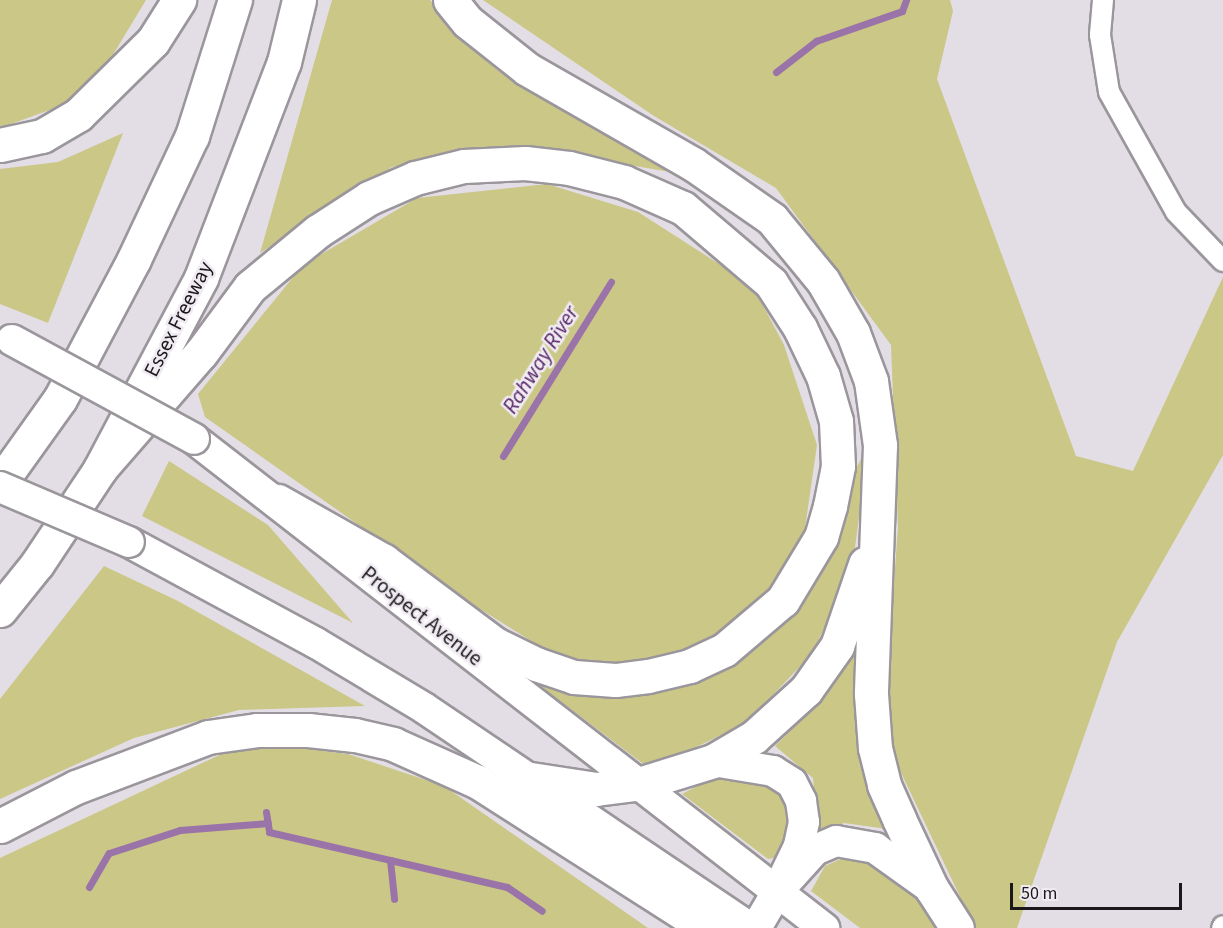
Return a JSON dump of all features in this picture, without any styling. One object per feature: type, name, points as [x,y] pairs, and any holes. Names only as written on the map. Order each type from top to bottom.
[{"type":"highway","points":[[0,145],[42,136],[78,115],[153,41],[179,0]]},
{"type":"highway","points":[[0,485],[60,399],[134,259],[192,136],[236,0]]},
{"type":"highway","name":"Essex Freeway","points":[[0,610],[37,564],[100,469],[201,278],[284,62],[299,0]]},
{"type":"highway","points":[[450,0],[474,28],[527,69],[693,164],[772,219],[823,281],[864,362],[871,381],[880,445],[880,510],[871,694],[875,748],[885,785],[932,889],[957,928]]},
{"type":"highway","points":[[100,469],[201,353],[250,287],[318,231],[369,198],[414,178],[464,166],[525,163],[569,168],[624,182],[683,208],[771,283],[800,328],[823,376],[836,421],[837,466],[830,506],[806,568],[783,600],[724,650],[690,666],[648,676],[615,680],[574,677],[536,664],[495,644],[384,561],[278,501]]},
{"type":"highway","points":[[531,779],[596,789],[642,783],[713,761],[754,736],[806,690],[837,646],[859,589],[880,510]]},
{"type":"highway","points":[[0,826],[76,787],[208,737],[257,730],[308,730],[355,735],[393,744],[478,782],[706,928]]},
{"type":"main road","name":"Prospect Avenue","points":[[6,338],[194,439],[278,501],[432,626],[642,783],[824,928]]},
{"type":"main road","points":[[0,485],[129,542],[316,643],[531,779],[750,928]]},
{"type":"main road","points":[[713,761],[773,771],[792,783],[801,801],[804,822],[799,846],[777,892],[756,928]]},
{"type":"main road","points":[[777,892],[815,850],[836,841],[875,848],[932,889]]},
{"type":"street","points":[[1102,0],[1100,35],[1109,92],[1176,212],[1223,261]]},
{"type":"shaded area","points":[[0,0],[146,0],[88,96],[0,128]]},
{"type":"shaded area","points":[[332,0],[430,0],[497,70],[670,172],[514,145],[392,167],[260,253]]},
{"type":"shaded area","points":[[483,0],[950,0],[953,11],[937,79],[1076,456],[1133,471],[1223,277],[1223,455],[1117,642],[1017,928],[975,928],[883,735],[898,527],[891,345],[776,188],[654,116]]},
{"type":"shaded area","points":[[123,133],[48,323],[0,304],[0,169],[58,162]]},
{"type":"shaded area","points":[[547,184],[638,212],[752,285],[784,345],[817,445],[805,528],[760,607],[676,663],[570,665],[464,599],[205,417],[198,394],[303,265],[417,198]]},
{"type":"shaded area","points":[[869,444],[853,562],[813,653],[746,723],[657,766],[642,763],[527,676],[633,695],[737,664],[816,583],[852,476]]},
{"type":"shaded area","points":[[169,461],[268,525],[353,623],[142,516]]},
{"type":"shaded area","points":[[104,566],[178,601],[365,706],[239,710],[134,738],[0,799],[0,699]]},
{"type":"shaded area","points":[[859,633],[887,829],[844,823],[819,834],[813,778],[775,746],[815,706]]},
{"type":"shaded area","points":[[247,742],[348,754],[444,786],[648,928],[0,928],[0,858]]},
{"type":"shaded area","points":[[751,776],[783,796],[789,833],[784,856],[768,859],[682,794],[709,780]]},
{"type":"shaded area","points":[[857,852],[929,904],[941,928],[860,928],[811,891],[825,866]]},
{"type":"waterway","name":"Rahway River","points":[[776,72],[816,41],[902,11],[906,0]]},
{"type":"waterway","name":"Rahway River","points":[[503,456],[611,282]]},
{"type":"waterway","name":"Rahway River","points":[[266,812],[269,832],[390,860],[394,899]]},
{"type":"waterway","points":[[89,887],[109,853],[180,830],[268,823]]},
{"type":"waterway","points":[[390,860],[507,887],[542,911]]}]
